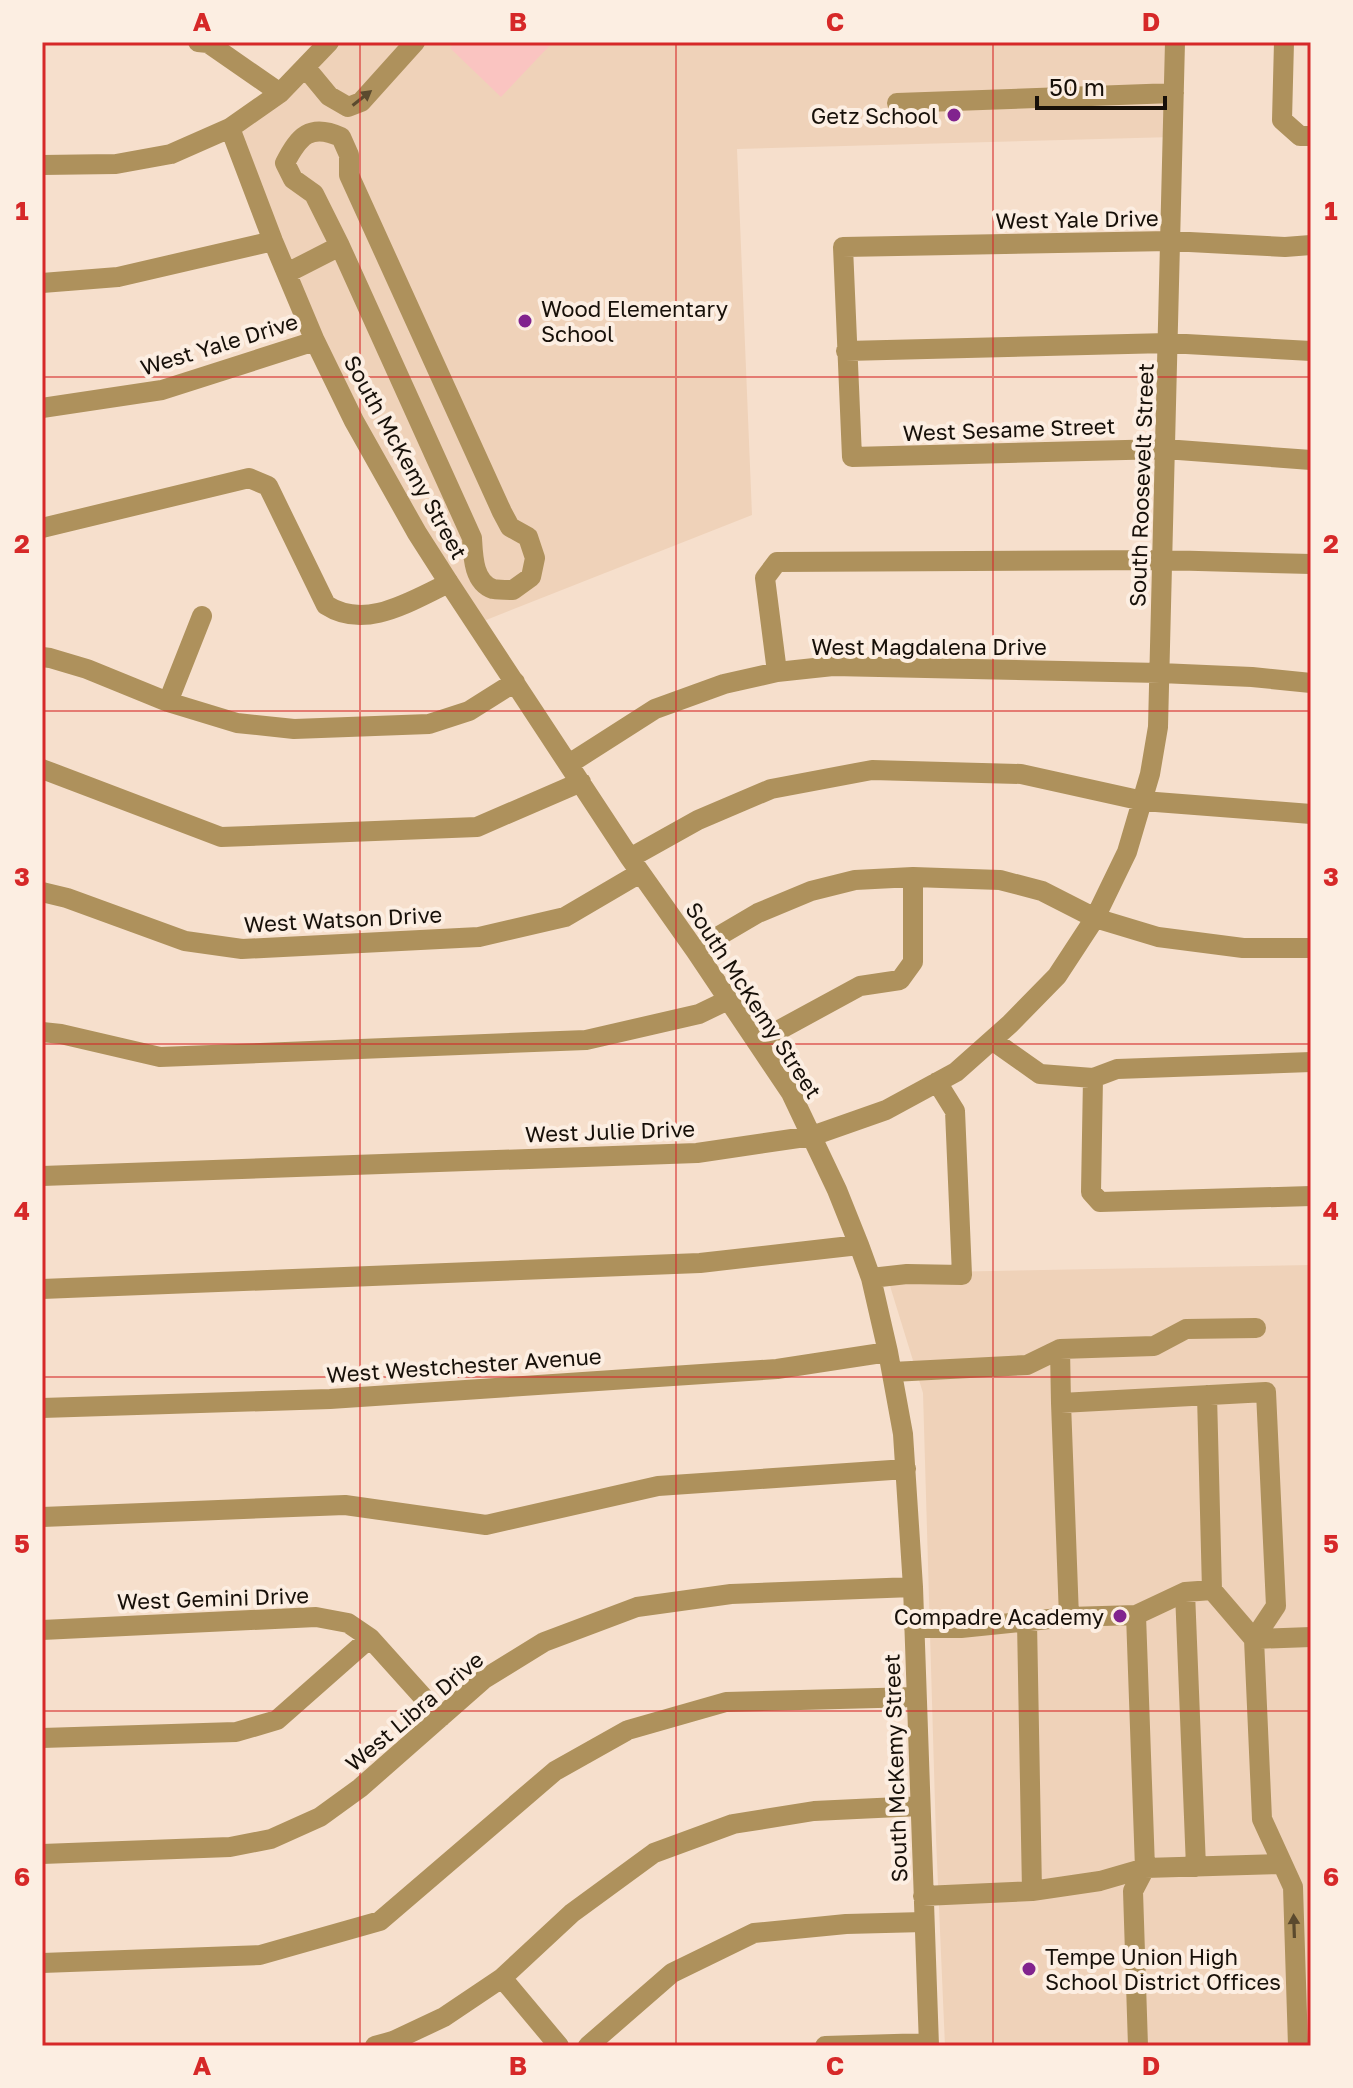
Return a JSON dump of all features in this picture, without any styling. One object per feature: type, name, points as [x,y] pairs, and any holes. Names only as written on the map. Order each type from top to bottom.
[{"type":"street","points":[[198,42],[208,43],[280,93]]},
{"type":"street","points":[[42,165],[116,164],[171,154],[230,128],[280,93],[329,42]]},
{"type":"street","points":[[305,67],[329,96],[348,107],[361,102],[415,42]]},
{"type":"street","name":"South Roosevelt Street","points":[[1095,918],[1127,852],[1150,774],[1158,727],[1175,42]]},
{"type":"street","points":[[1284,42],[1282,120],[1300,136],[1311,136]]},
{"type":"street","points":[[897,103],[1174,93]]},
{"type":"street","name":"South McKemy Street","points":[[230,128],[315,341],[354,421],[417,533],[635,866],[791,1093],[859,1245],[871,1278],[903,1434],[913,1587],[929,2044]]},
{"type":"street","points":[[326,130],[341,137],[349,155],[349,175],[502,512],[510,527],[528,537],[535,558],[531,577],[513,590],[491,588],[479,577],[472,538],[340,246],[314,194],[293,179],[285,163],[295,143],[307,134],[326,130]]},
{"type":"street","points":[[42,283],[118,277],[273,241]]},
{"type":"street","name":"West Yale Drive","points":[[846,351],[843,247],[1170,241],[1285,247],[1311,245]]},
{"type":"street","points":[[287,273],[340,246]]},
{"type":"street","name":"West Yale Drive","points":[[42,408],[162,390],[315,341]]},
{"type":"street","points":[[846,351],[1168,343],[1311,351]]},
{"type":"street","name":"West Sesame Street","points":[[846,351],[852,457],[1165,449],[1311,460]]},
{"type":"street","points":[[42,528],[249,478],[268,486],[326,605],[337,613],[358,616],[387,612],[449,583]]},
{"type":"street","points":[[777,672],[765,578],[777,562],[1162,560],[1311,564]]},
{"type":"street","points":[[168,702],[202,616]]},
{"type":"street","points":[[42,657],[87,669],[168,702],[237,723],[294,729],[429,724],[469,711],[515,682]]},
{"type":"street","name":"West Magdalena Drive","points":[[569,764],[655,709],[724,684],[777,672],[833,666],[1160,673],[1311,683]]},
{"type":"street","points":[[42,769],[221,837],[477,827],[581,782]]},
{"type":"street","name":"West Watson Drive","points":[[42,892],[67,898],[185,941],[242,949],[479,937],[565,917],[698,820],[771,789],[872,770],[1021,774],[1143,801],[1311,814]]},
{"type":"street","points":[[757,1042],[860,986],[900,980],[913,962],[913,877]]},
{"type":"street","points":[[695,950],[758,913],[811,891],[855,880],[913,877],[1000,880],[1042,891],[1095,918],[1158,937],[1243,948],[1311,948]]},
{"type":"street","name":"West Julie Drive","points":[[42,1176],[697,1153],[812,1136],[886,1110],[956,1072],[1057,976],[1095,918]]},
{"type":"street","points":[[42,1032],[160,1057],[586,1040],[699,1014],[728,1000]]},
{"type":"street","points":[[992,1040],[1040,1074],[1093,1078],[1117,1069],[1311,1062]]},
{"type":"street","points":[[1093,1078],[1091,1192],[1100,1202],[1311,1196]]},
{"type":"street","points":[[871,1278],[907,1274],[962,1275],[955,1111],[937,1082]]},
{"type":"street","points":[[42,1289],[700,1263],[859,1245]]},
{"type":"street","points":[[1069,1617],[1060,1349],[1154,1346],[1186,1329],[1256,1328]]},
{"type":"street","name":"West Westchester Avenue","points":[[42,1408],[330,1399],[890,1362],[1027,1365],[1060,1349]]},
{"type":"street","points":[[1061,1403],[1266,1392],[1276,1606],[1254,1639],[1262,1819],[1293,1887],[1303,1957],[1298,2046]]},
{"type":"street","points":[[1207,1395],[1212,1590],[1254,1639]]},
{"type":"street","points":[[42,1517],[345,1505],[486,1525],[658,1486],[906,1469]]},
{"type":"street","name":"West Libra Drive","points":[[42,1854],[230,1847],[271,1839],[320,1817],[360,1788],[484,1679],[544,1642],[637,1607],[731,1594],[913,1587]]},
{"type":"street","points":[[914,1628],[961,1628],[1069,1617],[1136,1615],[1185,1592],[1212,1590]]},
{"type":"street","points":[[1185,1592],[1196,1867]]},
{"type":"street","points":[[1136,1615],[1145,1868],[1133,1891],[1138,2046]]},
{"type":"street","name":"West Gemini Drive","points":[[42,1630],[316,1617],[348,1623],[370,1638],[441,1717]]},
{"type":"street","points":[[1027,1622],[1032,1891]]},
{"type":"street","points":[[1254,1639],[1311,1637]]},
{"type":"street","points":[[42,1738],[236,1732],[277,1720],[370,1638]]},
{"type":"street","points":[[42,1963],[260,1955],[380,1921],[555,1771],[628,1730],[726,1702],[916,1697]]},
{"type":"street","points":[[375,2046],[444,2017],[502,1978],[572,1913],[654,1853],[733,1824],[814,1811],[920,1806]]},
{"type":"street","points":[[923,1896],[1032,1891],[1100,1881],[1145,1868],[1282,1864]]},
{"type":"street","points":[[588,2046],[672,1973],[754,1933],[846,1924],[924,1922]]},
{"type":"street","points":[[502,1978],[559,2046]]},
{"type":"street","points":[[825,2046],[929,2044]]},
{"type":"shaded area","name":"Wood Elementary School","points":[[329,42],[1175,42],[1173,137],[737,149],[752,515],[476,624],[354,421],[230,128]]},
{"type":"shaded area","points":[[455,42],[553,42],[501,97],[450,48]]},
{"type":"shaded area","name":"Compadre Academy","points":[[1311,1265],[1311,2046],[945,2046],[923,1393],[886,1273]]},
{"type":"place","name":"Getz School","points":[[954,115]]},
{"type":"place","name":"Wood Elementary School","points":[[525,321]]},
{"type":"place","name":"Compadre Academy","points":[[1120,1616]]},
{"type":"place","name":"Tempe Union High School District Offices","points":[[1029,1969]]}]
